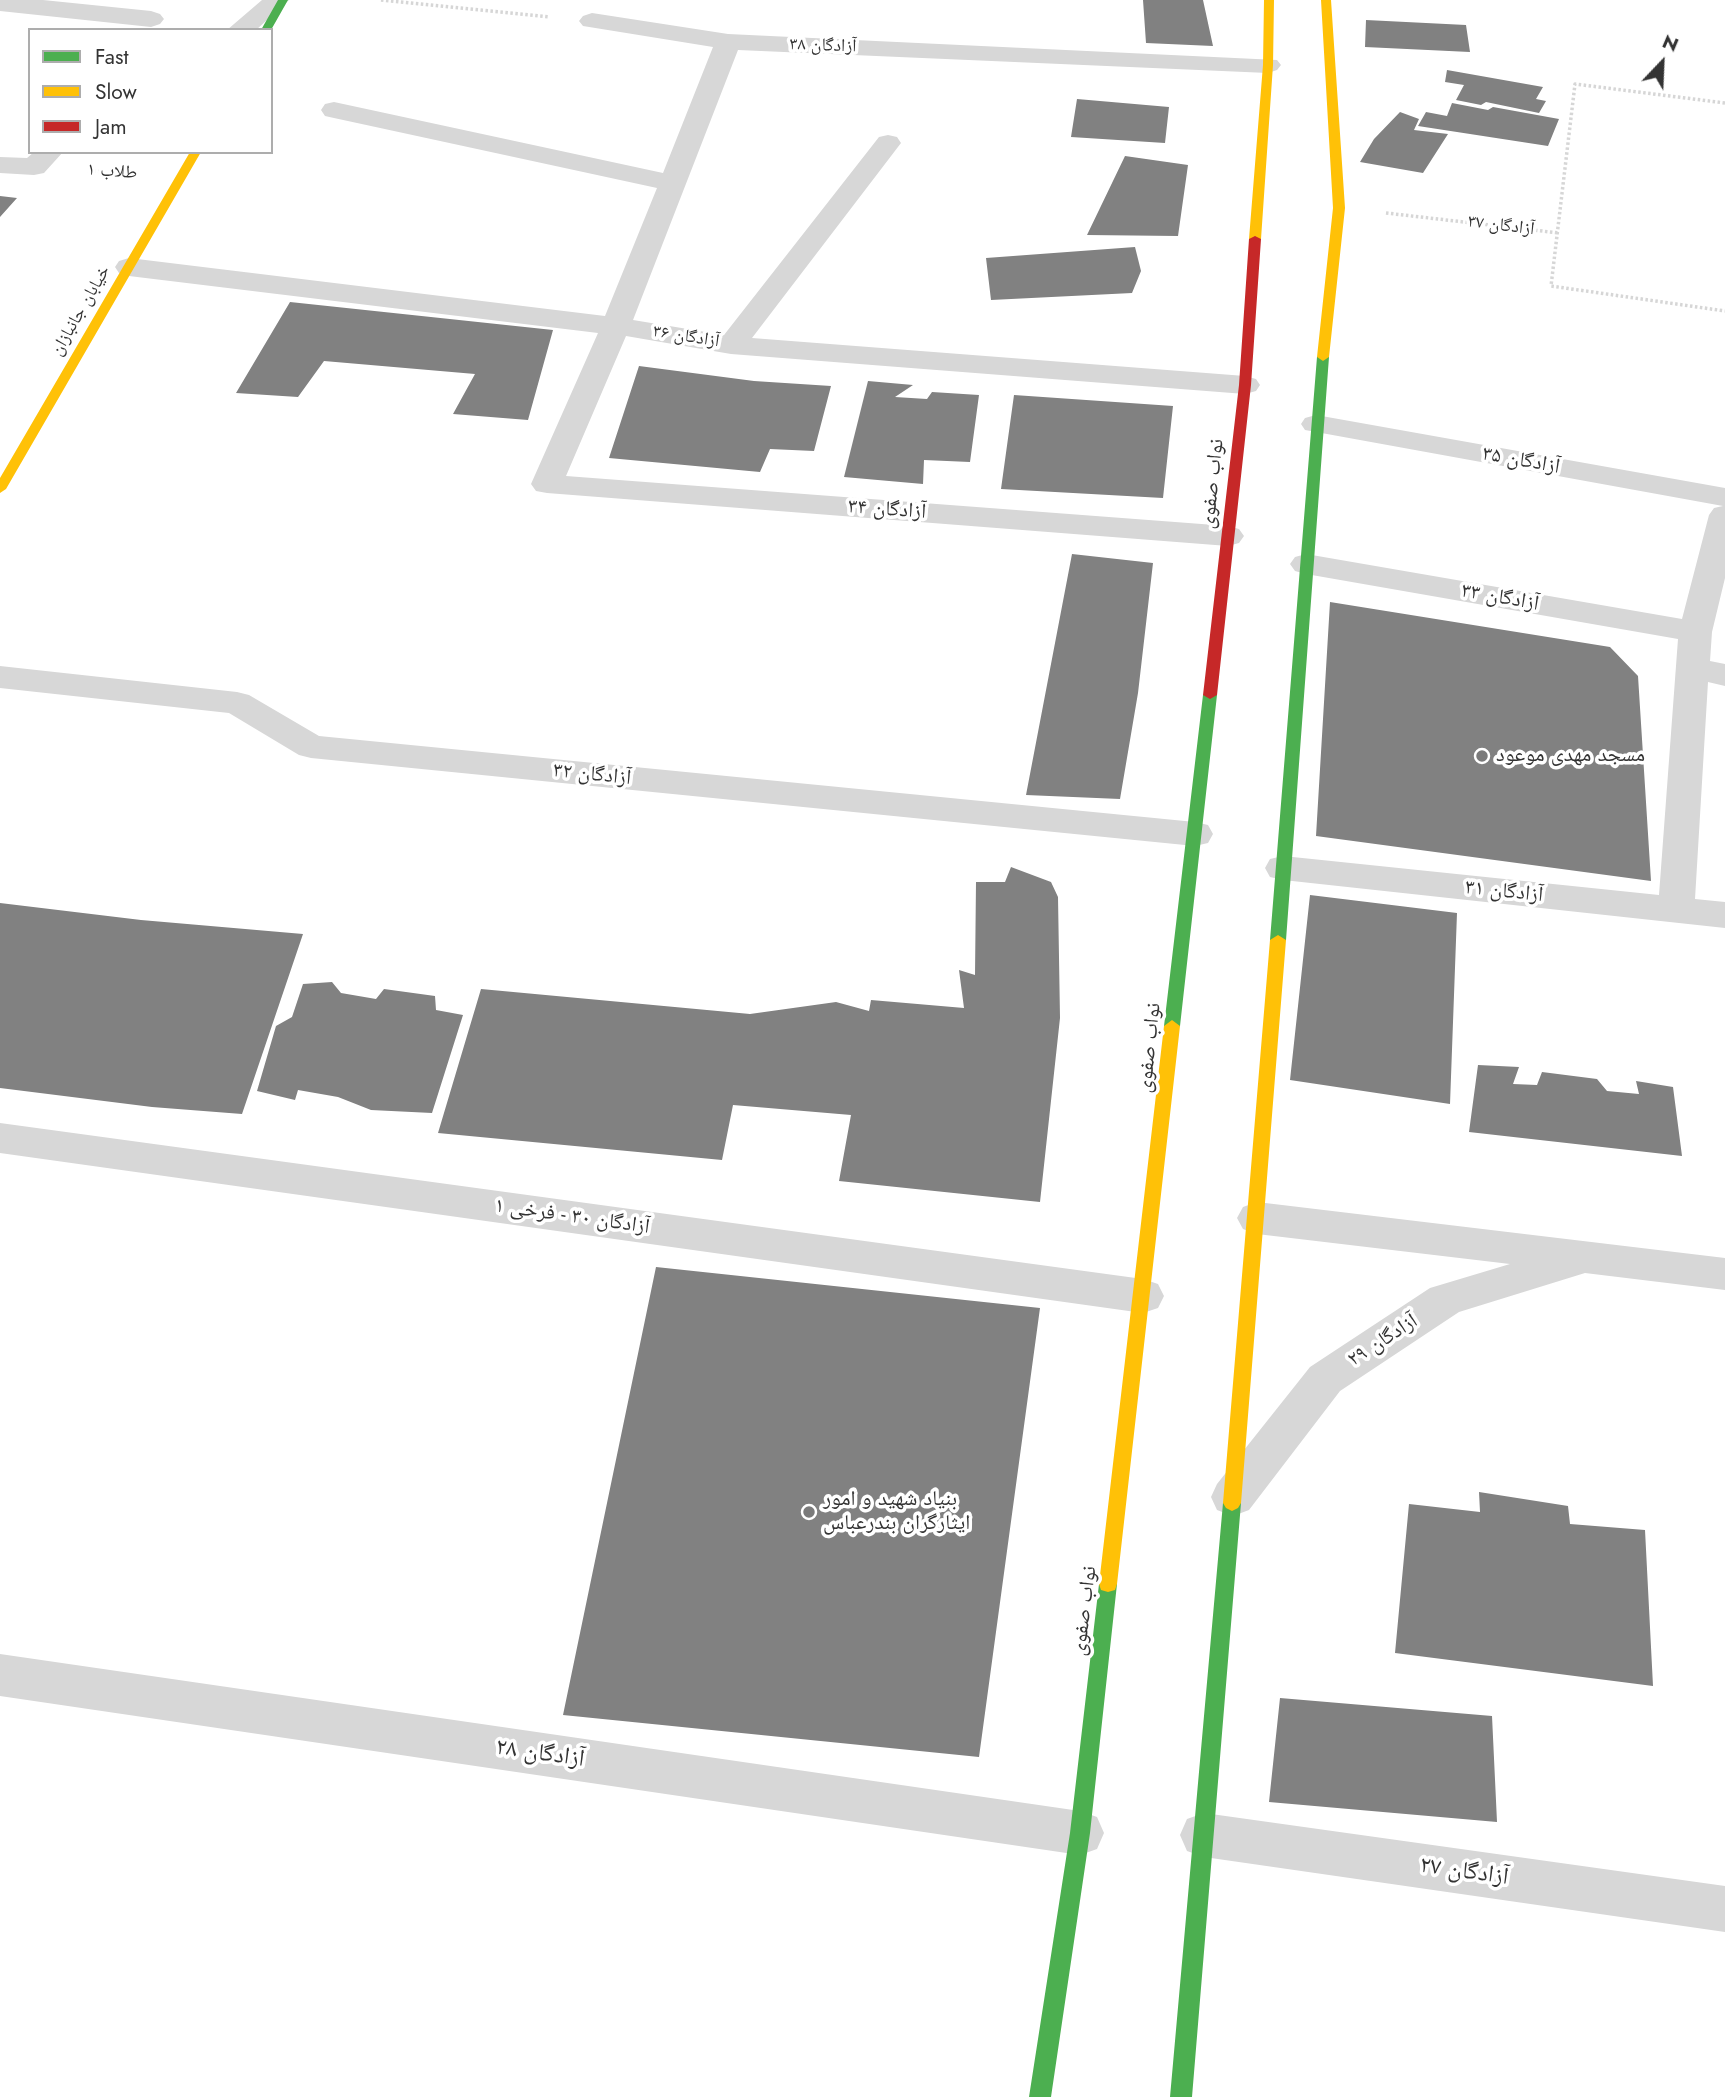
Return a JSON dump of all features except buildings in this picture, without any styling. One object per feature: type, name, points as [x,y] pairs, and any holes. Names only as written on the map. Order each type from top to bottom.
[{"type":"main road","points":[[267,28],[283,0]]},
{"type":"main road","name":"نواب صفوی","points":[[1040,2097],[1080,1833],[1245,385],[1268,65],[1269,0]]},
{"type":"main road","points":[[1181,2097],[1257,1218],[1316,424],[1339,208],[1326,0]]},
{"type":"main road","name":"خیابان جانبازان","points":[[0,489],[195,154]]},
{"type":"street","points":[[242,28],[277,0]]},
{"type":"street","points":[[0,3],[152,16]]},
{"type":"street","name":"آزادگان ۳۸","points":[[592,21],[728,42],[1268,65]]},
{"type":"street","points":[[615,326],[728,42]]},
{"type":"street","points":[[334,110],[673,183]]},
{"type":"street","points":[[731,345],[888,144]]},
{"type":"street","points":[[0,165],[42,160]]},
{"type":"street","name":"آزادگان ۳۶","points":[[129,267],[615,326],[731,345],[1245,385]]},
{"type":"street","name":"آزادگان ۳۴","points":[[615,326],[547,484],[1228,536]]},
{"type":"street","name":"آزادگان ۳۵","points":[[1316,424],[1725,497]]},
{"type":"street","points":[[1676,910],[1695,632],[1725,515]]},
{"type":"street","name":"آزادگان ۳۳","points":[[1306,564],[1695,632]]},
{"type":"street","points":[[1691,668],[1725,675]]},
{"type":"street","name":"آزادگان ۳۲","points":[[0,677],[237,703],[311,747],[1195,834]]},
{"type":"street","name":"آزادگان ۳۱","points":[[1283,868],[1725,915]]},
{"type":"street","name":"آزادگان ۳۰ - فرخی ۱","points":[[0,1138],[1143,1296]]},
{"type":"street","name":"آزادگان ۲۹","points":[[1257,1218],[1725,1274]]},
{"type":"street","name":"آزادگان ۲۹","points":[[1233,1497],[1325,1379],[1445,1300],[1582,1259]]},
{"type":"street","name":"آزادگان ۲۸","points":[[0,1675],[1080,1833]]},
{"type":"street","name":"آزادگان ۲۷","points":[[1204,1835],[1725,1909]]},
{"type":"path","points":[[381,0],[592,21]]},
{"type":"path","points":[[1559,233],[1575,84],[1725,103]]},
{"type":"path","name":"طلاب ۱","points":[[42,160],[182,177]]},
{"type":"path","name":"آزادگان ۳۷","points":[[1339,208],[1559,233],[1551,286],[1725,311]]},
{"type":"traffic: fast","points":[[267,28],[283,0]]},
{"type":"traffic: fast","points":[[1278,940],[1323,357]]},
{"type":"traffic: fast","points":[[1172,1026],[1210,695]]},
{"type":"traffic: fast","points":[[1181,2097],[1232,1503]]},
{"type":"traffic: fast","points":[[1040,2097],[1080,1833],[1108,1584]]},
{"type":"traffic: slow","points":[[1255,239],[1268,65],[1269,0]]},
{"type":"traffic: slow","points":[[1323,357],[1339,208],[1326,0]]},
{"type":"traffic: slow","points":[[0,489],[195,154]]},
{"type":"traffic: slow","points":[[1232,1503],[1278,940]]},
{"type":"traffic: slow","points":[[1108,1584],[1172,1026]]},
{"type":"traffic: jam","points":[[1210,695],[1245,385],[1255,239]]},
{"type":"place","name":"مسجد مهدی موعود","points":[[1482,756]]},
{"type":"place","name":"بنیاد شهید و امور ایثارگران بندرعباس","points":[[809,1512]]}]
